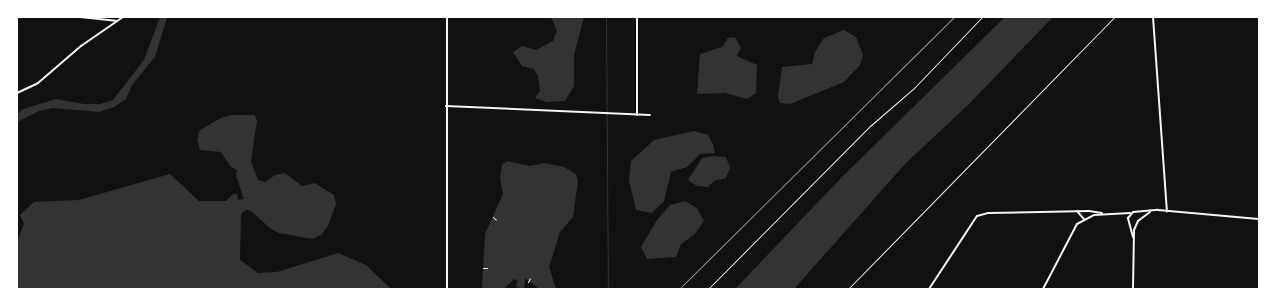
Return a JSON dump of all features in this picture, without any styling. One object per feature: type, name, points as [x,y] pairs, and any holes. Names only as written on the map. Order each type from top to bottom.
[{"type":"street","points":[[80,17],[117,21]]},
{"type":"street","points":[[17,93],[38,83],[81,46],[122,17]]},
{"type":"street","points":[[447,17],[447,289]]},
{"type":"street","points":[[637,17],[637,115]]},
{"type":"street","points":[[1153,17],[1167,211]]},
{"type":"street","points":[[446,106],[650,115]]},
{"type":"street","points":[[1077,211],[1084,218]]},
{"type":"street","points":[[929,289],[977,216],[988,212],[1089,211],[1124,214],[1167,211],[1259,219]]},
{"type":"street","points":[[1089,211],[1089,216]]},
{"type":"street","points":[[1124,214],[1134,224],[1151,211]]},
{"type":"street","points":[[1133,237],[1138,221],[1136,212]]},
{"type":"street","points":[[1043,289],[1072,231],[1084,218],[1102,213]]},
{"type":"street","points":[[1131,213],[1129,220],[1133,237],[1133,289]]},
{"type":"path","points":[[708,289],[870,126],[914,88],[982,17]]},
{"type":"path","points":[[848,289],[1114,17]]},
{"type":"path","points":[[493,217],[496,220]]},
{"type":"path","points":[[528,282],[530,278]]},
{"type":"shaded area","points":[[160,17],[167,17],[155,57],[132,85],[126,99],[114,107],[99,112],[53,108],[39,111],[17,122],[17,114],[23,109],[56,99],[84,104],[100,104],[113,100],[144,60]]},
{"type":"shaded area","points":[[551,17],[584,17],[574,55],[574,86],[565,101],[547,102],[535,98],[540,91],[538,76],[534,69],[522,66],[513,52],[522,46],[536,50],[553,41],[557,31]]},
{"type":"shaded area","points":[[1005,17],[1053,17],[968,105],[905,164],[794,289],[735,289],[842,177]]},
{"type":"shaded area","points":[[844,30],[856,37],[863,55],[860,65],[844,82],[790,104],[780,103],[778,96],[782,67],[812,64],[815,52],[824,38]]},
{"type":"shaded area","points":[[735,37],[741,48],[737,56],[757,65],[756,93],[747,99],[725,93],[697,94],[700,54],[722,47],[728,38]]},
{"type":"shaded area","points":[[231,115],[255,115],[257,121],[251,161],[258,180],[265,182],[275,175],[285,173],[302,186],[315,183],[334,195],[336,204],[328,226],[321,235],[312,239],[279,233],[271,229],[251,211],[246,210],[241,214],[240,260],[258,273],[277,272],[338,253],[366,265],[391,289],[17,289],[17,242],[24,224],[20,215],[34,202],[79,200],[170,174],[199,201],[226,201],[233,194],[237,194],[238,200],[244,199],[236,176],[237,170],[230,166],[221,152],[200,150],[197,139],[200,130],[221,118]]},
{"type":"shaded area","points":[[694,131],[708,135],[713,144],[715,153],[700,154],[687,167],[671,172],[664,201],[652,213],[636,210],[629,180],[631,161],[654,140]]},
{"type":"shaded area","points":[[713,156],[726,157],[730,168],[726,178],[714,181],[708,187],[697,186],[688,180],[702,158]]},
{"type":"shaded area","points":[[507,161],[530,166],[544,163],[564,167],[576,174],[578,181],[573,217],[560,232],[549,267],[556,289],[539,289],[525,278],[524,289],[516,287],[517,280],[514,279],[504,289],[482,289],[485,234],[503,194],[500,178],[502,165]]},
{"type":"shaded area","points":[[685,201],[697,208],[704,221],[695,234],[681,244],[676,257],[647,259],[641,247],[657,220],[670,205]]},
{"type":"waterway","points":[[606,17],[608,289]]},
{"type":"railway","points":[[679,289],[954,17]]}]
